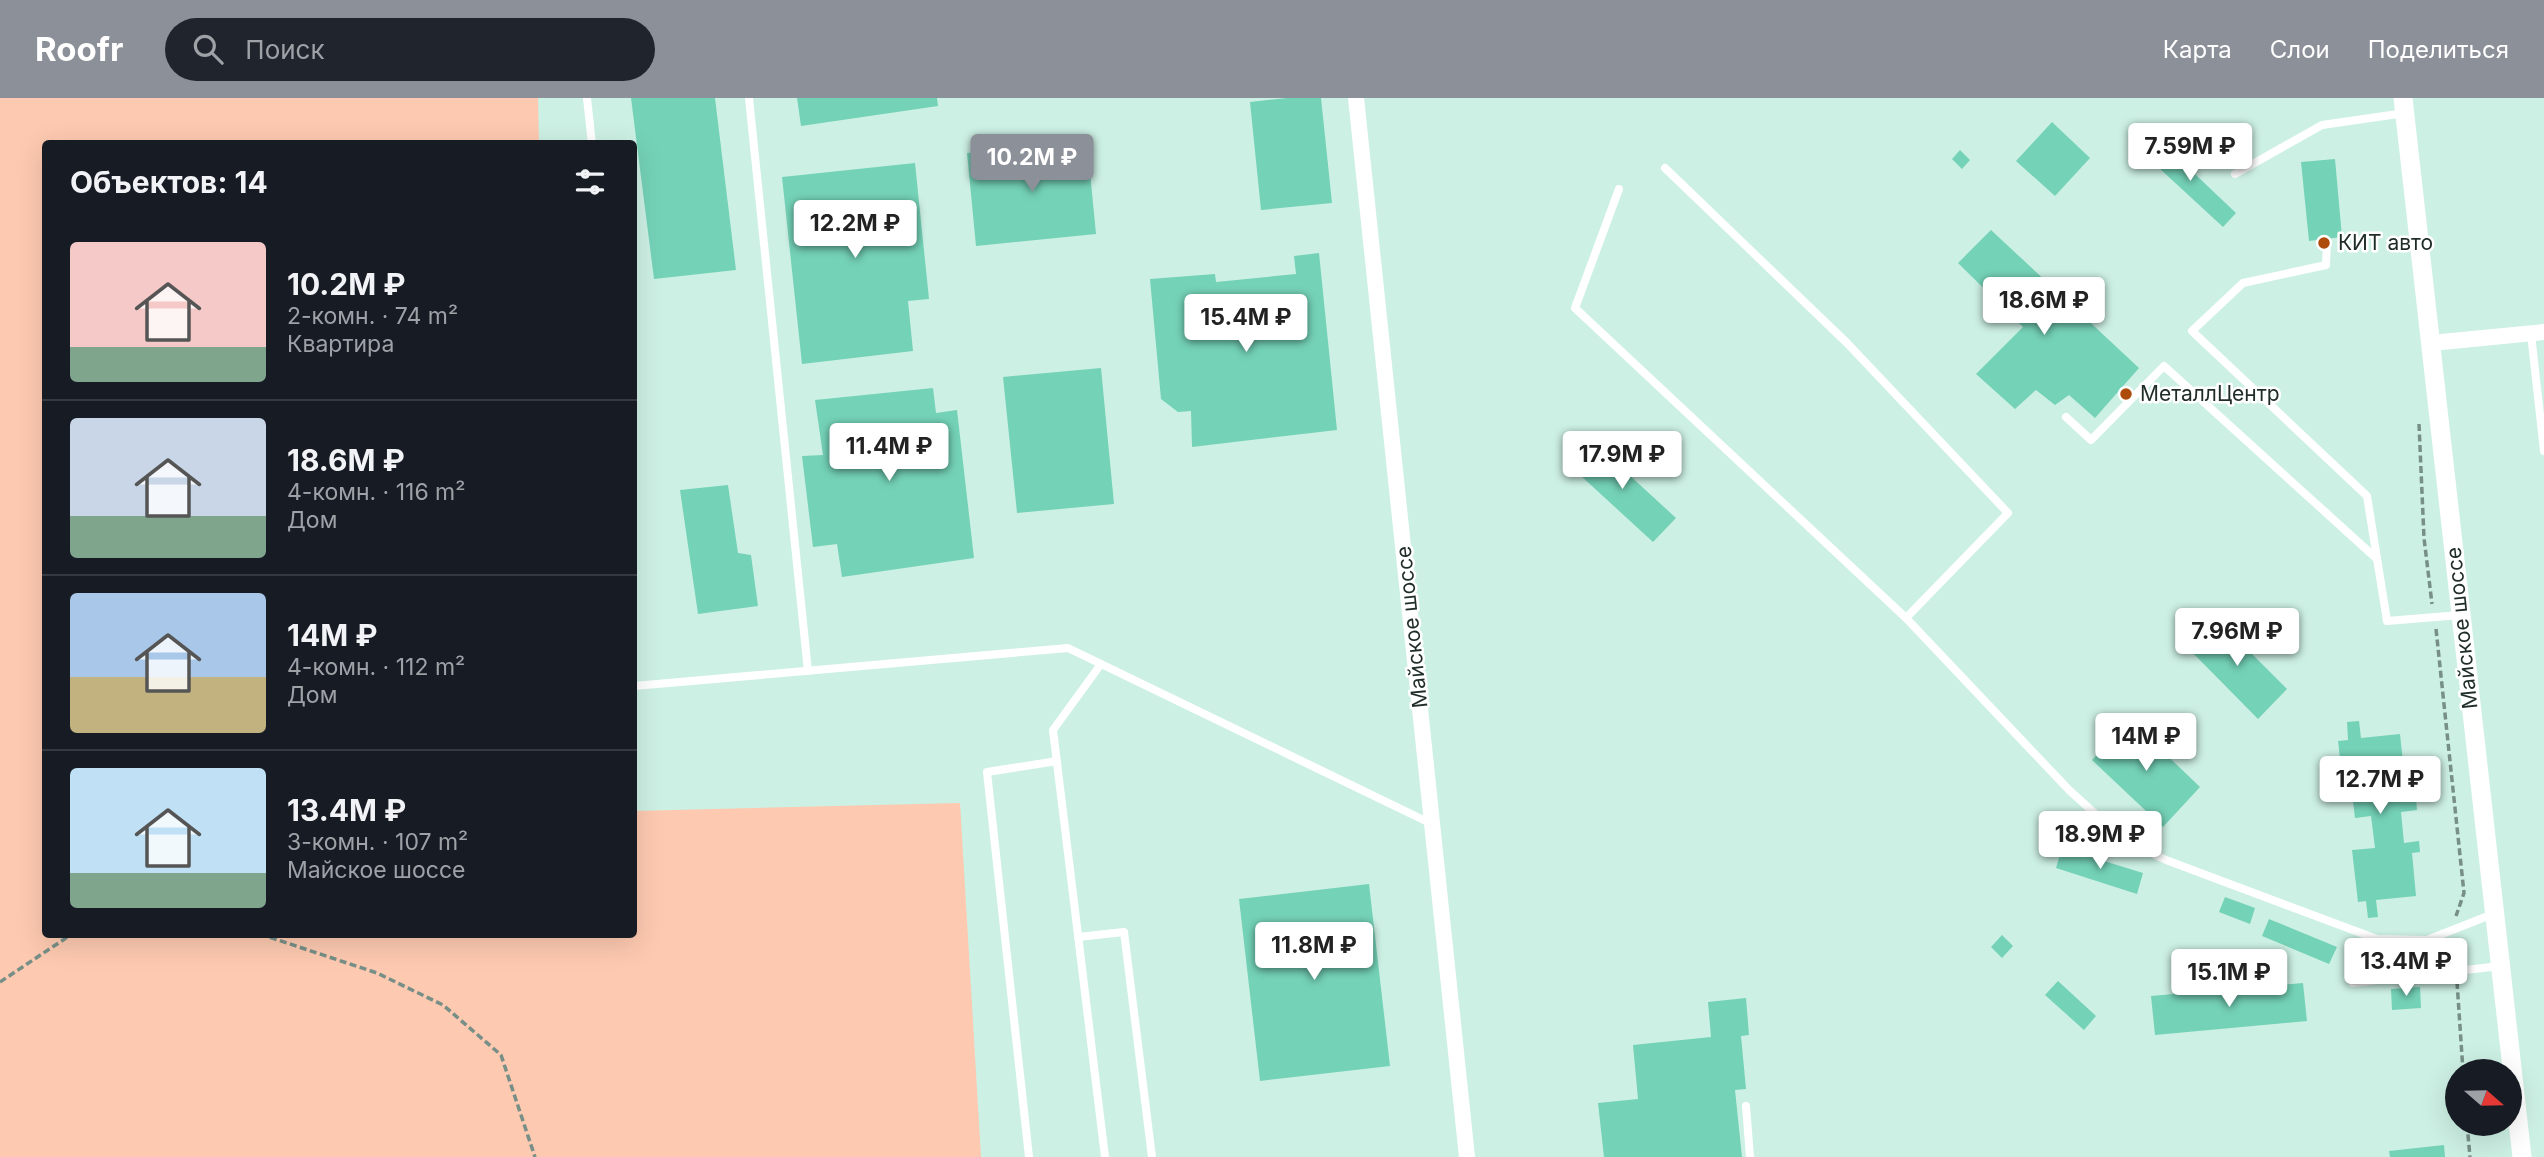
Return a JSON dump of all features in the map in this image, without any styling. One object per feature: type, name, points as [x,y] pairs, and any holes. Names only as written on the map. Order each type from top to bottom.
[{"type":"street","name":"Майское шоссе","points":[[1356,98],[1467,1157]]},
{"type":"street","name":"Майское шоссе","points":[[2404,105],[2522,1157]]},
{"type":"street","points":[[2431,343],[2537,333]]},
{"type":"lane","points":[[587,98],[592,140]]},
{"type":"lane","points":[[749,98],[808,671]]},
{"type":"lane","points":[[2235,174],[2322,125],[2404,105]]},
{"type":"lane","points":[[1665,168],[1847,343],[2008,513],[1906,618]]},
{"type":"lane","points":[[1619,189],[1575,308],[1906,618],[2069,790],[2124,840],[2166,860],[2376,939],[2427,940],[2495,914]]},
{"type":"lane","points":[[2327,241],[2326,265],[2243,282],[2192,331],[2367,496],[2387,621],[2461,615]]},
{"type":"lane","points":[[2537,333],[2544,451]]},
{"type":"lane","points":[[2066,417],[2091,440],[2164,366],[2377,559]]},
{"type":"lane","points":[[637,686],[1068,648],[1432,825]]},
{"type":"lane","points":[[1101,664],[1053,730],[1105,1157]]},
{"type":"lane","points":[[1029,1157],[987,772],[1057,761]]},
{"type":"lane","points":[[1078,937],[1124,932],[1152,1157]]},
{"type":"lane","points":[[2353,983],[2500,966]]},
{"type":"lane","points":[[1746,1106],[1750,1157]]},
{"type":"path","points":[[2418,415],[2424,538],[2463,893],[2451,930],[2462,1059]]},
{"type":"path","points":[[0,982],[66,938]]},
{"type":"path","points":[[272,938],[377,973],[443,1005],[501,1055],[535,1157]]},
{"type":"path","points":[[2468,1136],[2470,1157]]},
{"type":"shaded area","points":[[0,98],[538,98],[539,140],[42,140],[42,938],[637,938],[637,811],[960,803],[981,1157],[0,1157]]},
{"type":"building","points":[[631,98],[715,98],[736,270],[654,279]]},
{"type":"building","points":[[797,98],[937,98],[938,106],[801,126]]},
{"type":"building","points":[[1321,98],[1332,203],[1261,210],[1250,102]]},
{"type":"building","points":[[2052,122],[2090,158],[2055,196],[2016,161]]},
{"type":"building","points":[[2159,140],[2236,213],[2223,227],[2145,155]]},
{"type":"building","points":[[1087,141],[1096,234],[976,246],[967,153]]},
{"type":"building","points":[[1960,150],[1970,160],[1962,169],[1952,159]]},
{"type":"building","points":[[2335,159],[2342,237],[2309,241],[2301,162]]},
{"type":"building","points":[[915,163],[929,299],[908,301],[913,351],[802,364],[782,177]]},
{"type":"building","name":"МеталлЦентр","points":[[1991,230],[2139,368],[2095,418],[2069,395],[2055,405],[2036,390],[2015,409],[1976,374],[2023,327],[1958,263]]},
{"type":"building","points":[[1319,253],[1337,430],[1192,447],[1191,411],[1178,412],[1161,399],[1150,279],[1215,274],[1216,282],[1296,274],[1294,256]]},
{"type":"building","points":[[1101,368],[1114,504],[1017,513],[1003,377]]},
{"type":"building","points":[[933,388],[936,413],[957,410],[974,558],[842,577],[837,544],[813,547],[802,456],[823,455],[815,400]]},
{"type":"building","points":[[1590,439],[1676,518],[1653,542],[1568,464]]},
{"type":"building","points":[[728,485],[738,553],[751,555],[758,606],[698,614],[680,490]]},
{"type":"building","points":[[2216,618],[2287,689],[2258,719],[2187,647]]},
{"type":"building","points":[[2130,720],[2200,787],[2163,827],[2092,760]]},
{"type":"building","points":[[2359,721],[2361,738],[2400,734],[2407,799],[2416,798],[2417,810],[2401,812],[2404,843],[2419,841],[2420,852],[2412,853],[2416,896],[2376,900],[2378,917],[2368,918],[2366,901],[2358,902],[2352,850],[2375,848],[2371,816],[2355,818],[2351,784],[2343,784],[2338,741],[2348,740],[2347,722]]},
{"type":"building","points":[[2062,848],[2143,873],[2137,894],[2056,868]]},
{"type":"building","points":[[1369,884],[1390,1066],[1260,1081],[1239,899]]},
{"type":"building","points":[[2225,897],[2255,908],[2250,924],[2219,912]]},
{"type":"building","points":[[2269,919],[2337,947],[2329,964],[2262,936]]},
{"type":"building","points":[[2002,935],[2013,946],[2002,958],[1991,947]]},
{"type":"building","points":[[2058,981],[2096,1016],[2084,1030],[2045,995]]},
{"type":"building","points":[[2303,983],[2307,1021],[2155,1035],[2151,996]]},
{"type":"building","points":[[2420,987],[2421,1008],[2392,1010],[2391,989]]},
{"type":"building","points":[[1746,998],[1749,1035],[1741,1036],[1746,1089],[1735,1090],[1742,1157],[1604,1157],[1598,1103],[1638,1099],[1633,1045],[1711,1037],[1708,1002]]},
{"type":"building","points":[[2444,1145],[2445,1157],[2390,1157],[2389,1151]]},
{"type":"place","name":"КИТ авто","points":[[2324,243]]},
{"type":"place","name":"МеталлЦентр","points":[[2126,394]]}]
